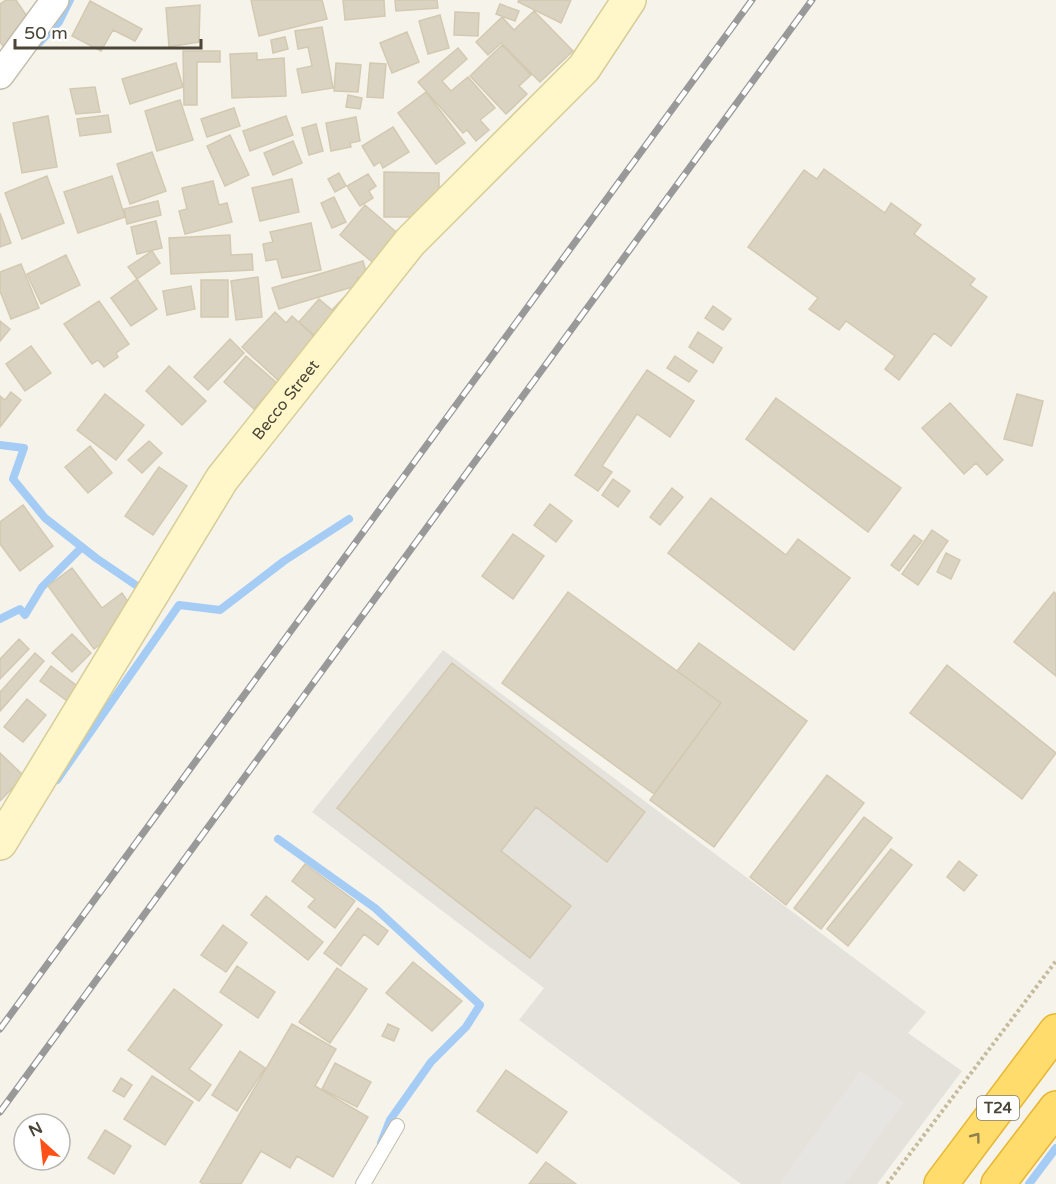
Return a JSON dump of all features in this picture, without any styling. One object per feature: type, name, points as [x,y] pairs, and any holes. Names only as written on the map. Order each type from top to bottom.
[{"type":"highway","name":"T24","points":[[941,1184],[1056,1032]]},
{"type":"highway","name":"T24","points":[[998,1184],[1056,1108]]},
{"type":"street","points":[[0,75],[55,0]]},
{"type":"street","name":"Becco Street","points":[[0,843],[222,479],[410,242],[584,68],[629,0]]},
{"type":"lane","points":[[363,1184],[397,1126]]},
{"type":"path","points":[[887,1184],[1056,961]]},
{"type":"shaded area","points":[[443,650],[926,1012],[908,1033],[962,1071],[877,1184],[741,1184],[519,1020],[544,988],[312,812]]},
{"type":"shaded area","points":[[860,1071],[904,1102],[845,1184],[779,1184]]},
{"type":"building","points":[[6,0],[16,0],[32,24],[5,49],[0,42],[0,4]]},
{"type":"building","points":[[251,0],[322,0],[327,19],[259,36]]},
{"type":"building","points":[[343,0],[384,0],[385,16],[345,20]]},
{"type":"building","points":[[395,0],[437,0],[438,8],[396,11]]},
{"type":"building","points":[[519,0],[571,0],[561,23],[518,2]]},
{"type":"building","points":[[90,1],[142,29],[135,41],[113,30],[101,51],[72,36]]},
{"type":"building","points":[[500,4],[519,11],[515,21],[496,14]]},
{"type":"building","points":[[200,5],[199,42],[169,47],[166,8]]},
{"type":"building","points":[[534,11],[573,51],[540,82],[501,43],[488,55],[476,42],[502,17],[514,30]]},
{"type":"building","points":[[455,12],[479,13],[478,36],[454,35]]},
{"type":"building","points":[[440,15],[449,48],[428,54],[419,21]]},
{"type":"building","points":[[322,27],[333,88],[302,93],[297,69],[312,66],[308,47],[298,49],[295,31]]},
{"type":"building","points":[[407,32],[419,62],[392,73],[380,43]]},
{"type":"building","points":[[285,37],[288,49],[273,53],[271,40]]},
{"type":"building","points":[[502,45],[531,75],[519,86],[527,94],[506,114],[470,76]]},
{"type":"building","points":[[458,48],[467,59],[442,81],[451,91],[468,77],[495,108],[480,120],[489,130],[476,141],[467,130],[463,133],[418,82]]},
{"type":"building","points":[[183,51],[220,51],[220,62],[197,62],[197,105],[184,105]]},
{"type":"building","points":[[257,53],[257,60],[284,58],[286,96],[232,98],[230,54]]},
{"type":"building","points":[[176,63],[183,87],[130,104],[122,79]]},
{"type":"building","points":[[336,63],[361,65],[358,92],[334,91]]},
{"type":"building","points":[[370,63],[386,64],[383,98],[367,97]]},
{"type":"building","points":[[95,87],[100,112],[76,114],[70,89]]},
{"type":"building","points":[[426,92],[465,143],[436,164],[398,113]]},
{"type":"building","points":[[348,95],[362,98],[360,109],[346,107]]},
{"type":"building","points":[[180,100],[193,140],[157,151],[145,111]]},
{"type":"building","points":[[234,108],[240,126],[207,137],[201,119]]},
{"type":"building","points":[[108,115],[111,132],[80,136],[77,119]]},
{"type":"building","points":[[48,116],[57,167],[22,173],[13,123]]},
{"type":"building","points":[[286,116],[293,135],[250,151],[243,131]]},
{"type":"building","points":[[356,117],[360,141],[350,143],[351,147],[331,151],[326,123]]},
{"type":"building","points":[[316,124],[323,151],[309,155],[302,128]]},
{"type":"building","points":[[393,127],[409,152],[383,168],[380,162],[374,166],[362,146]]},
{"type":"building","points":[[230,135],[249,175],[225,186],[207,146]]},
{"type":"building","points":[[293,141],[302,163],[273,175],[264,153]]},
{"type":"building","points":[[152,152],[166,191],[130,204],[117,164]]},
{"type":"building","points":[[824,169],[885,213],[891,203],[921,225],[914,234],[975,279],[970,285],[987,297],[951,346],[934,333],[899,380],[885,369],[895,356],[846,321],[839,330],[809,309],[818,298],[748,247],[804,170],[817,179]]},
{"type":"building","points":[[384,172],[439,173],[439,197],[416,217],[384,217]]},
{"type":"building","points":[[339,173],[346,186],[335,192],[328,179]]},
{"type":"building","points":[[368,174],[376,186],[369,191],[373,198],[360,206],[347,186]]},
{"type":"building","points":[[47,176],[64,223],[22,239],[5,193]]},
{"type":"building","points":[[112,176],[125,217],[78,233],[64,192]]},
{"type":"building","points":[[292,179],[299,212],[260,221],[252,188]]},
{"type":"building","points":[[213,181],[219,205],[227,203],[232,222],[185,234],[179,211],[187,209],[182,188]]},
{"type":"building","points":[[334,197],[346,222],[332,228],[321,203]]},
{"type":"building","points":[[158,201],[161,215],[127,224],[124,209]]},
{"type":"building","points":[[365,205],[402,237],[377,266],[340,235]]},
{"type":"building","points":[[0,213],[11,243],[0,247]]},
{"type":"building","points":[[156,221],[162,248],[137,254],[131,227]]},
{"type":"building","points":[[311,223],[321,270],[282,278],[277,259],[266,261],[263,244],[273,242],[270,232]]},
{"type":"building","points":[[230,235],[231,255],[252,254],[253,270],[171,274],[169,238]]},
{"type":"building","points":[[152,251],[160,263],[137,279],[128,267]]},
{"type":"building","points":[[66,255],[80,285],[41,304],[27,274]]},
{"type":"building","points":[[363,261],[367,275],[357,278],[359,285],[279,309],[272,288]]},
{"type":"building","points":[[21,264],[39,308],[11,319],[0,291],[0,272]]},
{"type":"building","points":[[258,277],[262,317],[236,320],[231,281]]},
{"type":"building","points":[[137,279],[157,309],[131,326],[111,298]]},
{"type":"building","points":[[201,280],[228,280],[228,317],[201,317]]},
{"type":"building","points":[[191,286],[195,309],[167,315],[163,291]]},
{"type":"building","points":[[349,292],[359,300],[322,342],[299,322],[319,299],[332,310]]},
{"type":"building","points":[[99,301],[129,344],[116,353],[118,357],[104,367],[98,360],[92,364],[64,324]]},
{"type":"building","points":[[713,306],[731,319],[723,330],[705,318]]},
{"type":"building","points":[[275,312],[286,323],[292,316],[320,342],[281,383],[242,347]]},
{"type":"building","points":[[0,321],[10,329],[0,341]]},
{"type":"building","points":[[698,332],[722,348],[713,363],[689,347]]},
{"type":"building","points":[[230,339],[244,353],[208,390],[194,377]]},
{"type":"building","points":[[31,346],[51,373],[25,391],[6,364]]},
{"type":"building","points":[[246,356],[277,383],[254,409],[224,382]]},
{"type":"building","points":[[675,356],[697,371],[689,382],[667,368]]},
{"type":"building","points":[[169,366],[206,401],[182,425],[146,391]]},
{"type":"building","points":[[647,370],[694,401],[670,437],[637,414],[602,466],[612,472],[598,491],[575,475]]},
{"type":"building","points":[[11,392],[21,400],[0,427],[0,396],[5,400]]},
{"type":"building","points":[[105,394],[144,425],[116,460],[77,430]]},
{"type":"building","points":[[1017,394],[1043,401],[1032,446],[1004,439]]},
{"type":"building","points":[[776,398],[901,488],[868,532],[746,439]]},
{"type":"building","points":[[950,403],[1003,460],[987,475],[976,463],[964,474],[922,428]]},
{"type":"building","points":[[149,441],[162,453],[142,473],[128,460]]},
{"type":"building","points":[[90,446],[112,473],[88,493],[65,467]]},
{"type":"building","points":[[159,467],[187,486],[153,535],[125,516]]},
{"type":"building","points":[[613,479],[630,491],[618,507],[602,495]]},
{"type":"building","points":[[672,488],[683,497],[660,525],[650,517]]},
{"type":"building","points":[[711,498],[786,555],[798,539],[850,578],[794,650],[668,553]]},
{"type":"building","points":[[550,504],[572,521],[556,542],[534,525]]},
{"type":"building","points":[[23,505],[53,546],[20,571],[0,544],[0,522]]},
{"type":"building","points":[[932,530],[948,541],[918,585],[902,574]]},
{"type":"building","points":[[513,534],[544,556],[513,599],[482,576]]},
{"type":"building","points":[[914,535],[922,541],[899,571],[891,565]]},
{"type":"building","points":[[946,553],[960,560],[951,579],[937,572]]},
{"type":"building","points":[[72,568],[102,608],[122,593],[138,616],[94,649],[48,586]]},
{"type":"building","points":[[568,592],[721,703],[654,794],[502,683]]},
{"type":"building","points":[[1054,592],[1056,594],[1056,676],[1014,642]]},
{"type":"building","points":[[72,634],[91,653],[72,672],[52,653]]},
{"type":"building","points":[[19,639],[29,649],[0,679],[0,659]]},
{"type":"building","points":[[699,643],[807,721],[714,847],[650,800],[721,703],[677,671]]},
{"type":"building","points":[[35,653],[44,661],[0,711],[0,692]]},
{"type":"building","points":[[452,663],[645,812],[607,862],[536,807],[501,851],[571,906],[530,958],[337,808]]},
{"type":"building","points":[[947,665],[1056,753],[1022,799],[910,713]]},
{"type":"building","points":[[51,666],[85,692],[74,706],[40,681]]},
{"type":"building","points":[[27,699],[46,715],[23,742],[4,727]]},
{"type":"building","points":[[0,753],[24,776],[0,801]]},
{"type":"building","points":[[827,775],[864,803],[786,905],[750,877]]},
{"type":"building","points":[[864,817],[892,838],[821,929],[794,908]]},
{"type":"building","points":[[891,849],[912,865],[848,946],[827,929]]},
{"type":"building","points":[[959,861],[977,875],[964,891],[947,877]]},
{"type":"building","points":[[305,864],[355,901],[335,928],[308,907],[315,899],[292,881]]},
{"type":"building","points":[[266,896],[323,942],[308,960],[251,915]]},
{"type":"building","points":[[358,908],[388,931],[378,945],[364,934],[341,966],[324,953]]},
{"type":"building","points":[[223,925],[247,943],[226,972],[201,955]]},
{"type":"building","points":[[413,962],[462,1001],[432,1031],[386,993]]},
{"type":"building","points":[[237,966],[275,992],[258,1018],[220,992]]},
{"type":"building","points":[[337,968],[367,989],[330,1043],[299,1022]]},
{"type":"building","points":[[174,989],[222,1025],[189,1069],[211,1085],[199,1101],[128,1050]]},
{"type":"building","points":[[292,1024],[336,1049],[315,1086],[368,1117],[333,1177],[297,1156],[290,1168],[261,1151],[241,1184],[203,1184],[200,1182]]},
{"type":"building","points":[[388,1024],[399,1029],[394,1041],[382,1036]]},
{"type":"building","points":[[240,1051],[265,1068],[237,1111],[212,1095]]},
{"type":"building","points":[[335,1063],[371,1082],[357,1107],[322,1089]]},
{"type":"building","points":[[506,1070],[567,1112],[537,1153],[477,1111]]},
{"type":"building","points":[[152,1076],[193,1102],[165,1145],[124,1119]]},
{"type":"building","points":[[121,1078],[132,1085],[124,1097],[113,1091]]},
{"type":"building","points":[[105,1130],[131,1146],[114,1174],[88,1158]]},
{"type":"building","points":[[546,1162],[576,1184],[529,1184]]},
{"type":"waterway","points":[[39,43],[59,22],[70,0]]},
{"type":"waterway","points":[[0,445],[24,448],[13,479],[45,518],[96,558],[146,592]]},
{"type":"waterway","points":[[57,780],[179,605],[220,610],[284,561],[349,519]]},
{"type":"waterway","points":[[0,619],[20,609],[25,615],[42,587],[82,547]]},
{"type":"waterway","points":[[278,839],[375,908],[480,1005],[466,1027],[431,1062],[390,1120],[381,1143]]},
{"type":"waterway","points":[[1029,1184],[1056,1148]]},
{"type":"railway","points":[[0,1029],[752,0]]},
{"type":"railway","points":[[0,1112],[812,0]]}]
